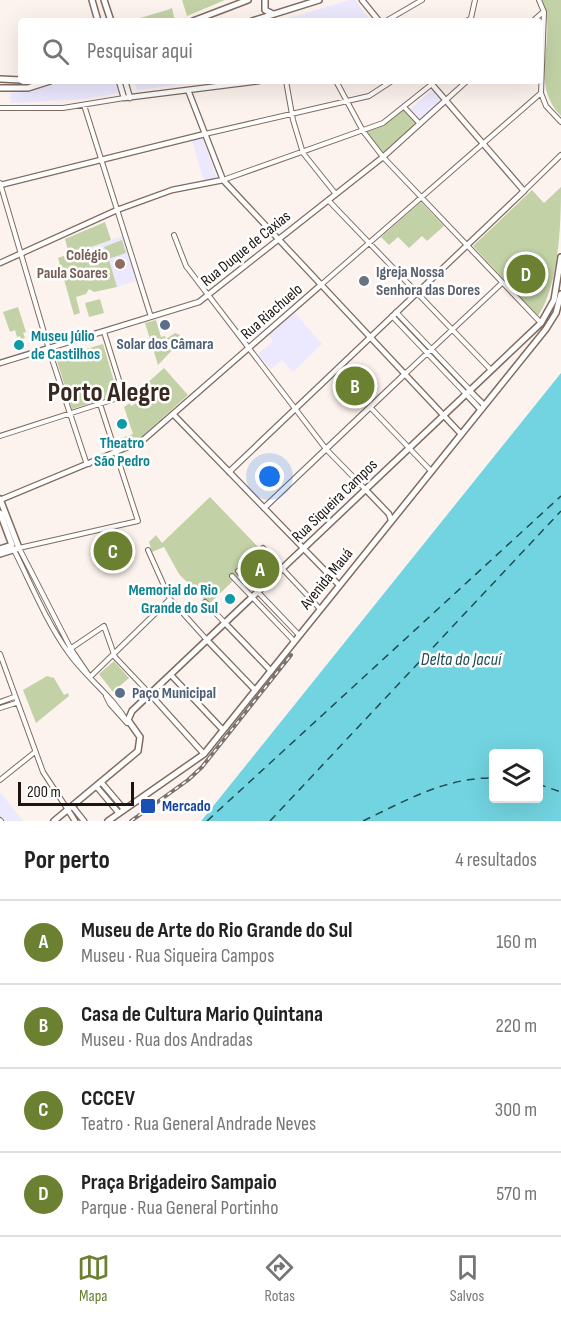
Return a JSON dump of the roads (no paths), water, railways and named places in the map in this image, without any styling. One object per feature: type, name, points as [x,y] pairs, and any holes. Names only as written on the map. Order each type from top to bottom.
[{"type":"main road","points":[[92,0],[97,18]]},
{"type":"main road","points":[[201,18],[248,0]]},
{"type":"main road","points":[[264,0],[265,10],[276,14]]},
{"type":"main road","points":[[262,18],[317,1]]},
{"type":"main road","points":[[95,9],[102,11],[105,3]]},
{"type":"main road","points":[[105,3],[110,18]]},
{"type":"main road","points":[[0,80],[18,80]]},
{"type":"main road","points":[[0,88],[28,88],[41,84]]},
{"type":"main road","name":"Rua Siqueira Campos","points":[[129,725],[130,714],[150,694],[541,323],[554,300],[561,257]]},
{"type":"main road","name":"Avenida Mauá","points":[[108,821],[204,754],[546,329],[556,313],[561,294]]},
{"type":"main road","points":[[0,500],[15,547]]},
{"type":"main road","points":[[0,513],[15,547]]},
{"type":"main road","points":[[0,549],[15,547]]},
{"type":"main road","points":[[0,554],[15,547]]},
{"type":"main road","points":[[54,821],[138,751],[141,745],[140,737],[129,725]]},
{"type":"street","points":[[317,1],[325,0]]},
{"type":"street","points":[[362,0],[377,18]]},
{"type":"street","points":[[391,18],[422,0]]},
{"type":"street","points":[[471,18],[475,0]]},
{"type":"street","points":[[539,0],[544,12],[543,39]]},
{"type":"street","points":[[537,18],[544,12]]},
{"type":"street","points":[[120,84],[127,98]]},
{"type":"street","points":[[125,84],[127,98]]},
{"type":"street","points":[[0,108],[84,105],[235,84]]},
{"type":"street","points":[[287,84],[303,153],[335,193]]},
{"type":"street","points":[[338,84],[363,130],[383,157],[541,323]]},
{"type":"street","points":[[90,464],[86,462],[69,412],[0,184],[292,112],[369,96],[388,84]]},
{"type":"street","points":[[0,263],[117,210],[172,190],[223,180],[383,123],[405,108],[429,84]]},
{"type":"street","points":[[433,84],[524,191]]},
{"type":"street","name":"Rua Duque de Caxias","points":[[0,363],[193,305],[209,295],[383,157],[464,84]]},
{"type":"street","points":[[541,84],[541,93],[546,106]]},
{"type":"street","points":[[188,90],[223,180],[406,373],[460,434]]},
{"type":"street","name":"Rua Riachuelo","points":[[0,500],[142,441],[541,93]]},
{"type":"street","points":[[534,100],[546,106],[561,122]]},
{"type":"street","points":[[84,105],[151,317]]},
{"type":"street","points":[[405,108],[420,124]]},
{"type":"street","points":[[229,472],[561,155]]},
{"type":"street","points":[[327,200],[492,371]]},
{"type":"street","points":[[174,235],[186,266],[326,449],[389,514],[391,520]]},
{"type":"street","points":[[264,508],[502,283]]},
{"type":"street","points":[[394,314],[414,331],[429,352]]},
{"type":"street","points":[[394,314],[410,335],[456,376],[468,393]]},
{"type":"street","points":[[410,335],[414,331]]},
{"type":"street","points":[[0,436],[124,396],[104,332]]},
{"type":"street","points":[[446,369],[452,380],[482,407]]},
{"type":"street","points":[[452,380],[456,376]]},
{"type":"street","points":[[100,404],[138,521],[15,547],[69,650],[129,725]]},
{"type":"street","points":[[370,407],[431,471]]},
{"type":"street","points":[[173,414],[339,585]]},
{"type":"street","points":[[263,548],[320,609]]},
{"type":"street","points":[[148,550],[170,599],[255,690]]},
{"type":"street","points":[[238,571],[299,635]]},
{"type":"street","points":[[232,576],[294,641]]},
{"type":"street","points":[[239,583],[245,578]]},
{"type":"street","points":[[245,590],[251,584]]},
{"type":"street","points":[[90,677],[170,599]]},
{"type":"street","points":[[205,602],[271,671]]},
{"type":"street","points":[[69,650],[104,626],[114,652],[204,754]]},
{"type":"street","points":[[0,654],[43,772],[70,808],[84,821]]},
{"type":"street","points":[[171,675],[223,730]]},
{"type":"street","points":[[0,702],[15,700]]},
{"type":"street","points":[[0,708],[15,700]]},
{"type":"street","points":[[0,780],[35,752]]},
{"type":"street","points":[[99,784],[121,811]]},
{"type":"street","points":[[70,808],[75,821]]},
{"type":"water","name":"Delta do Jacuí","points":[[561,373],[561,821],[201,821]]},
{"type":"railway","points":[[131,821],[188,780],[202,767],[291,655]]},
{"type":"place","name":"Colégio Paula Soares","points":[[120,264]]},
{"type":"place","name":"Praça Brigadeiro Sampaio","points":[[526,274]]},
{"type":"place","name":"Igreja Nossa Senhora das Dores","points":[[364,281]]},
{"type":"place","name":"Solar dos Câmara","points":[[165,325]]},
{"type":"place","name":"Museu Júlio de Castilhos","points":[[19,345]]},
{"type":"place","name":"Casa de Cultura Mario Quintana","points":[[355,386]]},
{"type":"place","name":"Theatro São Pedro","points":[[122,424]]},
{"type":"place","name":"CCCEV","points":[[113,551]]},
{"type":"place","name":"Museu de Arte do Rio Grande do Sul","points":[[260,569]]},
{"type":"place","name":"Memorial do Rio Grande do Sul","points":[[230,599]]},
{"type":"place","name":"Paço Municipal","points":[[120,693]]},
{"type":"place","name":"Mercado","points":[[148,806]]},
{"type":"district","name":"Porto Alegre","points":[[109,392]]}]
